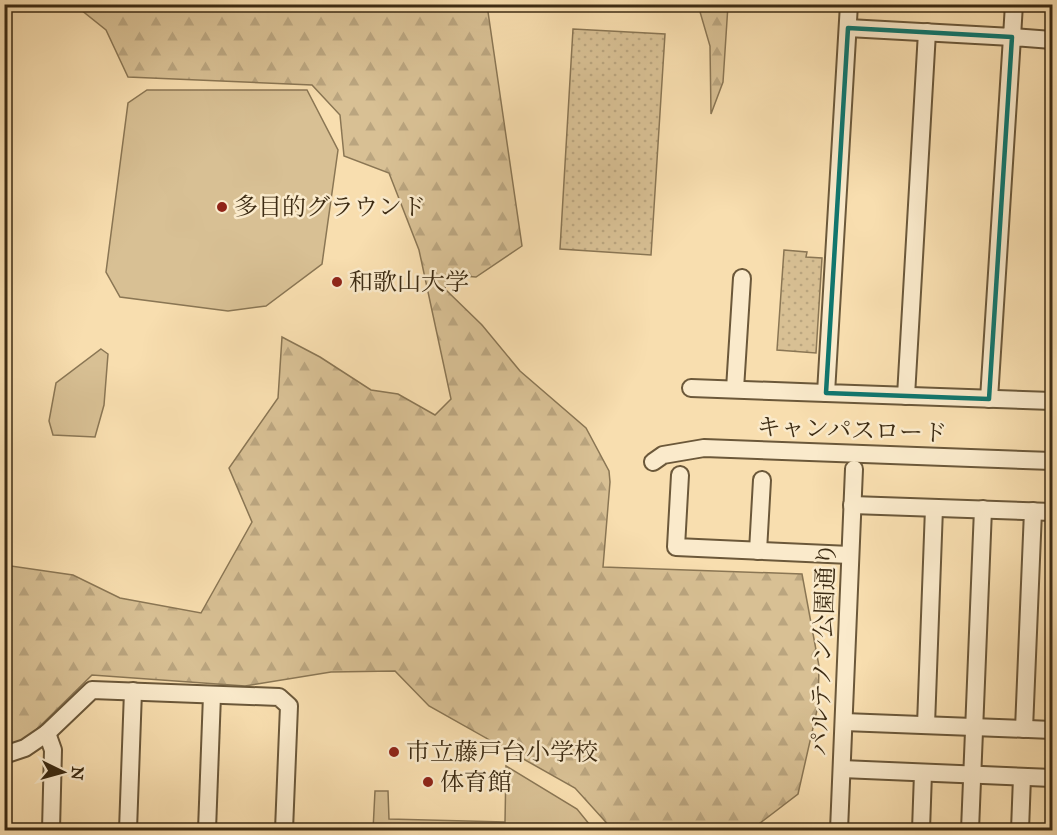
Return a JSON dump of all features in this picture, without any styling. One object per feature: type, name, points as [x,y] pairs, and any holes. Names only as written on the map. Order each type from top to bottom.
[{"type":"street","points":[[826,393],[849,4]]},
{"type":"street","points":[[989,399],[1014,4]]},
{"type":"street","points":[[848,28],[1053,40]]},
{"type":"street","points":[[906,396],[927,32]]},
{"type":"street","points":[[735,389],[742,278]]},
{"type":"street","points":[[691,387],[1053,401]]},
{"type":"street","name":"キャンパスロード","points":[[652,462],[663,455],[704,448],[1053,461]]},
{"type":"street","name":"パルテノン公園通り","points":[[839,831],[854,469]]},
{"type":"street","points":[[680,475],[676,547],[850,555]]},
{"type":"street","points":[[759,551],[762,480]]},
{"type":"street","points":[[852,505],[1053,512]]},
{"type":"street","points":[[926,725],[934,508]]},
{"type":"street","points":[[970,831],[983,509]]},
{"type":"street","points":[[1024,729],[1033,511]]},
{"type":"street","points":[[4,755],[25,748],[46,733],[92,690],[279,697],[289,706],[284,831]]},
{"type":"street","points":[[128,831],[133,691]]},
{"type":"street","points":[[207,831],[212,695]]},
{"type":"street","points":[[844,722],[1053,730]]},
{"type":"street","points":[[46,733],[54,750],[51,831]]},
{"type":"street","points":[[842,769],[1053,778]]},
{"type":"street","points":[[921,831],[923,773]]},
{"type":"street","points":[[1020,831],[1022,777]]},
{"type":"highlighted area","points":[[848,28],[1012,37],[989,399],[826,393]]},
{"type":"green space","points":[[13,5],[487,5],[522,246],[476,277],[447,275],[445,289],[482,325],[520,371],[586,428],[609,471],[603,567],[802,574],[819,666],[818,706],[798,794],[751,830],[613,830],[575,788],[429,706],[395,671],[331,672],[245,686],[92,675],[35,731],[17,744],[5,747],[5,570],[11,566],[73,575],[120,598],[201,613],[252,522],[229,468],[278,398],[282,337],[320,357],[371,390],[398,394],[435,415],[451,399],[419,250],[389,173],[344,156],[340,115],[312,85],[128,77],[106,30],[81,10]]},
{"type":"green space","points":[[698,5],[728,5],[723,82],[711,114],[710,46]]},
{"type":"green space","points":[[573,29],[665,34],[651,255],[560,249]]},
{"type":"green space","name":"多目的グラウンド","points":[[147,90],[307,90],[338,150],[322,264],[266,306],[228,311],[120,297],[106,272],[128,103]]},
{"type":"green space","points":[[784,250],[807,252],[806,257],[822,258],[816,353],[777,350]]},
{"type":"green space","points":[[101,349],[108,354],[104,405],[95,437],[53,435],[49,421],[56,383]]},
{"type":"green space","points":[[506,766],[577,809],[594,830],[373,830],[375,791],[388,791],[389,819],[505,822]]},
{"type":"place","name":"多目的グラウンド","points":[[222,207]]},
{"type":"place","name":"和歌山大学","points":[[337,282]]},
{"type":"place","name":"市立藤戸台小学校","points":[[394,752]]},
{"type":"place","name":"体育館","points":[[428,782]]}]
